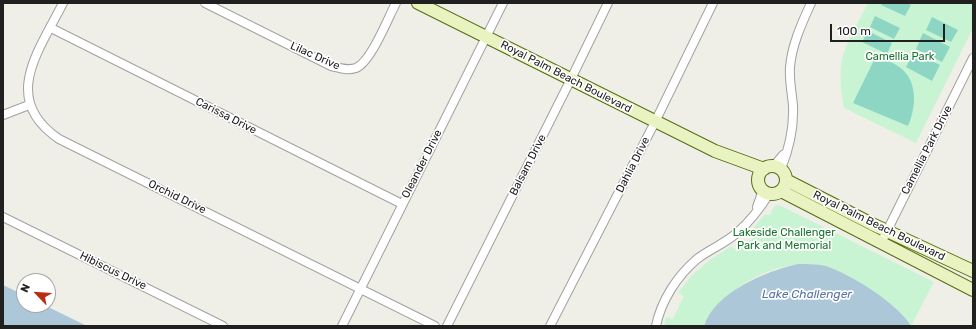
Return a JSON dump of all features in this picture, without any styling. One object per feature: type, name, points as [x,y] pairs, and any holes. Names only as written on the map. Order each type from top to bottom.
[{"type":"street","name":"Orchid Drive","points":[[63,3],[36,56],[29,73],[26,86],[30,105],[43,126],[59,139],[435,326]]},
{"type":"street","name":"Lilac Drive","points":[[205,3],[332,66],[345,70],[357,68],[365,61],[396,3]]},
{"type":"street","name":"Royal Palm Beach Boulevard","points":[[418,3],[715,151],[769,171]]},
{"type":"street","name":"Oleander Drive","points":[[342,326],[503,3]]},
{"type":"street","name":"Balsam Drive","points":[[447,326],[608,3]]},
{"type":"street","name":"Dahlia Drive","points":[[550,326],[655,122],[713,3]]},
{"type":"street","points":[[769,171],[785,174],[783,185],[774,194],[766,192],[759,182],[788,146],[793,121],[793,105],[789,83],[790,66],[798,32],[811,3]]},
{"type":"street","name":"Carissa Drive","points":[[51,28],[402,204]]},
{"type":"street","name":"Camellia Park Drive","points":[[881,243],[973,58]]},
{"type":"street","points":[[3,115],[30,105]]},
{"type":"street","name":"Royal Palm Beach Boulevard","points":[[783,185],[887,230],[973,271]]},
{"type":"street","name":"Royal Palm Beach Boulevard","points":[[783,185],[881,243],[973,290]]},
{"type":"street","points":[[656,326],[661,310],[676,282],[697,259],[737,233],[757,210],[766,192]]},
{"type":"street","name":"Hibiscus Drive","points":[[3,217],[223,326]]},
{"type":"green space","name":"Camellia Park","points":[[868,3],[973,3],[973,28],[916,143],[844,108],[841,84],[842,59],[850,38]]},
{"type":"green space","points":[[881,3],[907,3],[911,5],[905,16],[881,5]]},
{"type":"green space","points":[[875,16],[900,28],[894,39],[870,27]]},
{"type":"green space","points":[[932,17],[958,30],[951,42],[926,30]]},
{"type":"green space","points":[[868,31],[892,43],[887,54],[862,42]]},
{"type":"green space","points":[[923,33],[950,47],[942,62],[916,49]]},
{"type":"green space","points":[[914,52],[940,65],[932,81],[906,67]]},
{"type":"green space","points":[[876,56],[893,63],[902,69],[911,81],[914,104],[908,126],[853,103]]},
{"type":"green space","name":"Lakeside Challenger Park and Memorial","points":[[779,205],[934,282],[911,326],[902,314],[891,304],[846,275],[825,266],[803,264],[791,265],[767,272],[746,283],[724,301],[705,322],[704,326],[664,326],[666,317],[673,319],[684,296],[678,293],[692,275],[711,259],[732,246],[737,251],[755,237],[751,231],[764,215],[770,215],[774,207]]},
{"type":"water","name":"Lake Challenger","points":[[798,264],[816,264],[826,266],[848,276],[885,299],[905,317],[911,326],[704,326],[710,314],[730,293],[771,272]]},
{"type":"water","points":[[3,285],[16,291],[16,313],[56,313],[56,311],[87,326],[3,326]]}]
